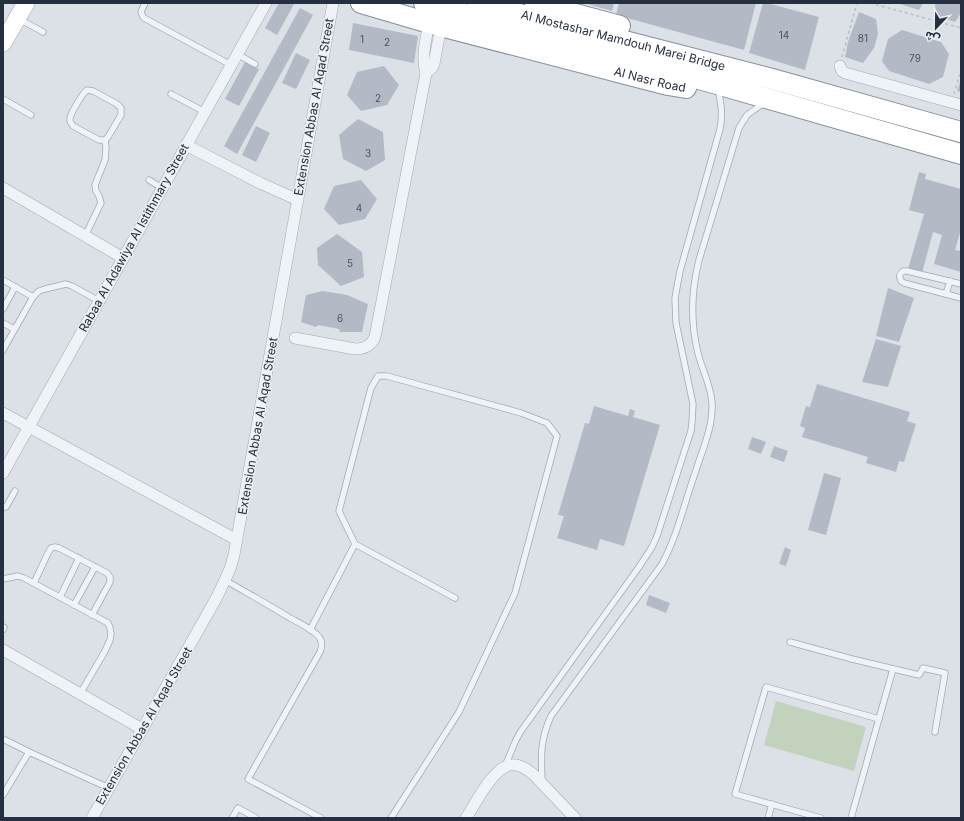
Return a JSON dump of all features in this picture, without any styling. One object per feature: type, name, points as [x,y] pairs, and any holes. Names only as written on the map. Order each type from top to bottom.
[{"type":"highway","name":"Al Nasr Road","points":[[361,3],[380,6],[435,24],[668,85],[685,88],[701,88],[717,84],[961,154]]},
{"type":"highway","name":"Al Mostashar Mamdouh Marei Bridge","points":[[424,3],[717,84]]},
{"type":"highway","name":"Al Mostashar Mamdouh Marei Bridge","points":[[475,3],[772,79]]},
{"type":"highway","points":[[535,3],[748,62],[772,79],[961,132]]},
{"type":"main road","points":[[3,43],[26,3]]},
{"type":"street","name":"Rabaa Al Adawiya Al Istithmary Street","points":[[3,473],[266,3]]},
{"type":"street","name":"Extension Abbas Al Aqad Street","points":[[92,818],[217,597],[234,555],[238,540],[333,3]]},
{"type":"street","points":[[295,338],[361,350],[372,343],[375,337],[426,73],[424,58],[435,24]]},
{"type":"street","points":[[840,66],[842,71],[845,73],[956,103]]},
{"type":"street","points":[[186,145],[260,183],[298,200]]},
{"type":"street","points":[[3,188],[123,258]]},
{"type":"street","points":[[3,413],[238,540]]},
{"type":"street","points":[[3,650],[142,729]]},
{"type":"street","points":[[466,818],[490,779],[510,765],[527,769],[575,818]]},
{"type":"lane","points":[[145,3],[141,12],[144,18],[231,65]]},
{"type":"lane","points":[[17,18],[43,32]]},
{"type":"lane","points":[[237,54],[255,64]]},
{"type":"lane","points":[[504,768],[511,750],[522,731],[652,547],[657,536],[691,431],[693,404],[676,323],[675,298],[680,271],[721,122],[722,107],[717,84]]},
{"type":"lane","points":[[85,236],[101,203],[100,196],[94,185],[105,160],[105,140],[121,115],[121,108],[117,104],[93,91],[87,90],[83,93],[70,117],[71,122],[73,126],[99,140],[105,140]]},
{"type":"lane","points":[[171,94],[205,112]]},
{"type":"lane","points":[[3,99],[31,115]]},
{"type":"lane","points":[[542,784],[542,741],[551,716],[655,576],[673,543],[707,437],[712,415],[709,385],[698,354],[693,323],[693,291],[695,275],[739,128],[748,116],[769,99]]},
{"type":"lane","points":[[149,180],[162,188]]},
{"type":"lane","points":[[961,284],[903,271],[900,273],[899,277],[904,283],[961,298]]},
{"type":"lane","points":[[3,280],[33,297]]},
{"type":"lane","points":[[946,294],[950,281]]},
{"type":"lane","points":[[3,350],[33,297],[40,291],[66,284],[99,301]]},
{"type":"lane","points":[[3,309],[15,287]]},
{"type":"lane","points":[[3,323],[14,329]]},
{"type":"lane","points":[[392,818],[458,712],[515,593],[557,436],[547,423],[522,413],[387,376],[378,376],[371,388],[339,511],[355,544],[455,598]]},
{"type":"lane","points":[[3,507],[6,507],[15,491]]},
{"type":"lane","points":[[310,630],[355,544]]},
{"type":"lane","points":[[34,583],[48,553],[53,547],[57,547],[107,573],[110,579],[92,615]]},
{"type":"lane","points":[[60,597],[79,558]]},
{"type":"lane","points":[[74,605],[95,567]]},
{"type":"lane","points":[[3,579],[18,576],[24,578],[108,623],[111,634],[110,640],[80,694]]},
{"type":"lane","points":[[225,580],[310,630],[321,639],[322,648],[320,652],[248,779],[321,818]]},
{"type":"lane","points":[[790,642],[919,676],[923,668],[945,673],[934,732]]},
{"type":"lane","points":[[850,818],[893,669]]},
{"type":"lane","points":[[821,818],[735,794],[766,687],[879,719]]},
{"type":"lane","points":[[3,739],[109,788]]},
{"type":"lane","points":[[3,795],[29,752]]},
{"type":"lane","points":[[768,818],[772,804]]},
{"type":"lane","points":[[232,818],[238,808],[256,818]]},
{"type":"path","points":[[840,66],[857,3]]},
{"type":"path","points":[[870,3],[961,28]]},
{"type":"path","points":[[956,103],[961,70]]},
{"type":"green space","points":[[776,701],[866,727],[854,771],[764,745]]},
{"type":"building","points":[[279,3],[294,4],[277,35],[265,28]]},
{"type":"building","points":[[584,3],[614,3],[612,11]]},
{"type":"building","points":[[619,3],[756,3],[744,50],[616,15]]},
{"type":"building","points":[[763,3],[819,17],[805,70],[749,53]]},
{"type":"building","points":[[900,3],[923,3],[919,10]]},
{"type":"building","points":[[935,3],[961,3],[961,13],[955,22],[936,16]]},
{"type":"building","points":[[300,8],[313,15],[237,154],[224,146]]},
{"type":"building","points":[[859,12],[876,19],[878,34],[874,48],[863,63],[845,57],[848,42]]},
{"type":"building","points":[[353,23],[418,36],[414,63],[349,50]]},
{"type":"building","points":[[902,30],[941,42],[949,54],[943,77],[929,84],[889,71],[882,61],[888,39]]},
{"type":"building","points":[[296,53],[310,60],[296,89],[282,83]]},
{"type":"building","points":[[245,62],[259,69],[239,106],[225,99]]},
{"type":"building","points":[[384,66],[399,85],[387,105],[361,111],[347,95],[357,72]]},
{"type":"building","points":[[961,79],[961,92],[957,91]]},
{"type":"building","points":[[358,119],[383,132],[385,160],[366,171],[343,159],[339,135]]},
{"type":"building","points":[[256,126],[270,133],[256,162],[242,155]]},
{"type":"building","points":[[919,172],[926,174],[925,179],[961,189],[961,229],[955,250],[961,251],[961,272],[934,264],[942,235],[933,232],[922,273],[908,269],[924,214],[909,210]]},
{"type":"building","points":[[361,180],[377,199],[365,219],[339,225],[324,209],[334,186]]},
{"type":"building","points":[[337,234],[362,252],[364,277],[341,286],[318,265],[317,248]]},
{"type":"building","points":[[888,288],[914,298],[899,342],[876,336]]},
{"type":"building","points":[[323,291],[347,295],[368,304],[362,332],[340,332],[339,329],[318,325],[316,327],[301,322],[306,295]]},
{"type":"building","points":[[876,339],[901,346],[888,387],[862,382]]},
{"type":"building","points":[[817,384],[910,412],[907,421],[916,424],[904,462],[899,461],[896,472],[866,463],[868,457],[802,437],[805,428],[800,426],[806,406],[810,407]]},
{"type":"building","points":[[594,406],[628,416],[630,409],[635,411],[633,417],[660,425],[624,546],[600,539],[597,550],[557,538],[564,516],[558,515],[585,423],[589,424]]},
{"type":"building","points":[[752,437],[766,442],[761,454],[748,449]]},
{"type":"building","points":[[774,446],[788,451],[784,462],[770,457]]},
{"type":"building","points":[[824,473],[841,478],[826,535],[808,530]]},
{"type":"building","points":[[785,547],[791,550],[786,566],[779,564]]},
{"type":"building","points":[[649,595],[670,603],[666,613],[646,605]]}]
